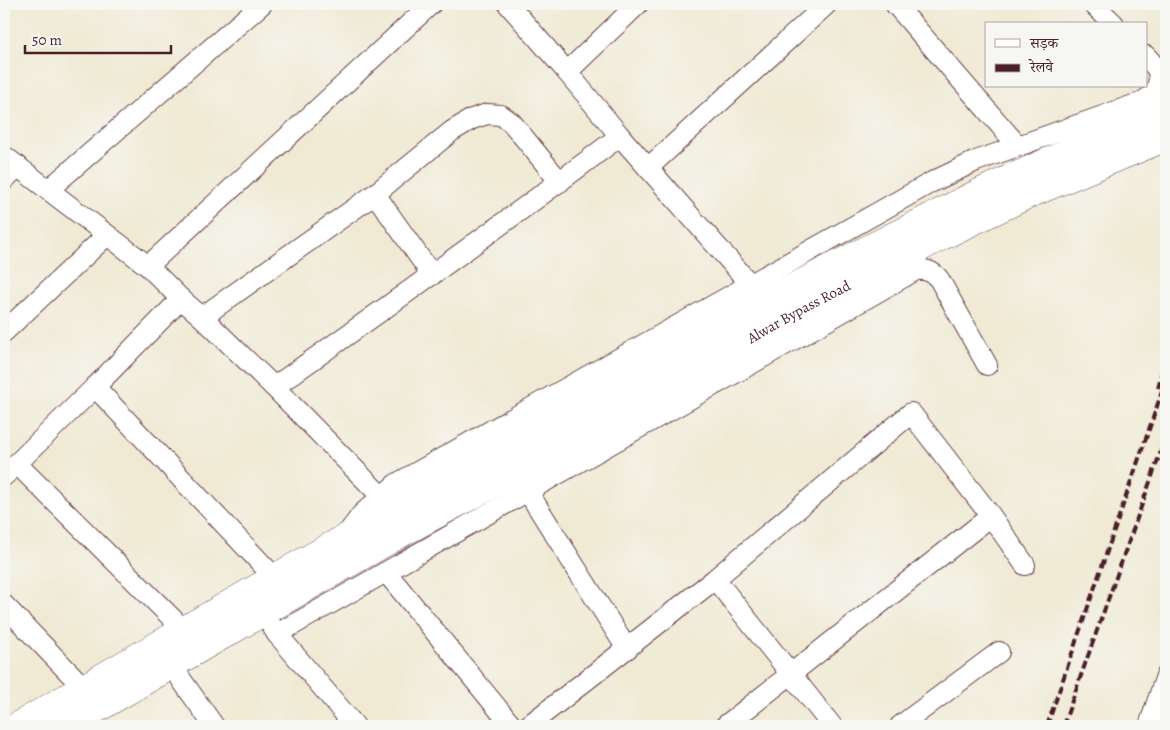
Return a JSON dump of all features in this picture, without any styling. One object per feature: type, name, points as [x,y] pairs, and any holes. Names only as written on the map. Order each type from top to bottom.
[{"type":"main road","points":[[67,726],[171,665],[193,639],[270,623],[441,498],[737,317],[979,193],[1166,111]]},
{"type":"main road","name":"Alwar Bypass Road","points":[[441,498],[565,445],[798,311],[940,237],[1030,194],[1166,138]]},
{"type":"main road","points":[[18,726],[84,688],[193,639],[275,578],[343,540],[441,498]]},
{"type":"street","points":[[48,190],[262,4]]},
{"type":"street","points":[[508,4],[620,136],[750,284]]},
{"type":"street","points":[[567,72],[638,4]]},
{"type":"street","points":[[648,168],[827,4]]},
{"type":"street","points":[[895,4],[1018,146]]},
{"type":"street","points":[[1093,4],[1112,22]]},
{"type":"street","points":[[148,266],[425,6]]},
{"type":"street","points":[[343,540],[362,514],[396,484],[932,182],[976,161],[1142,102],[1155,93],[1159,81],[1158,70],[1148,58]]},
{"type":"street","points":[[202,317],[374,194],[452,131],[472,119],[487,114],[501,115],[512,123],[560,182]]},
{"type":"street","points":[[274,387],[432,275],[620,136]]},
{"type":"street","points":[[8,167],[48,190],[148,266],[274,387],[382,497]]},
{"type":"street","points":[[374,194],[432,275]]},
{"type":"street","points":[[4,332],[107,235]]},
{"type":"street","points":[[355,726],[270,623],[386,572],[916,270],[933,272],[939,279],[987,365]]},
{"type":"street","points":[[181,299],[95,388],[10,470],[193,639]]},
{"type":"street","points":[[95,388],[275,578]]},
{"type":"street","points":[[528,726],[716,579],[911,413],[991,516],[1025,565]]},
{"type":"street","points":[[528,492],[627,649]]},
{"type":"street","points":[[725,726],[991,516]]},
{"type":"street","points":[[386,572],[512,726]]},
{"type":"street","points":[[716,579],[832,726]]},
{"type":"street","points":[[4,606],[84,688]]},
{"type":"street","points":[[900,726],[999,652]]},
{"type":"street","points":[[171,665],[214,726]]},
{"type":"street","points":[[1149,726],[1166,676]]},
{"type":"railway","points":[[1158,388],[1166,355]]},
{"type":"railway","points":[[1047,726],[1166,380]]},
{"type":"railway","points":[[1063,726],[1166,437]]}]
